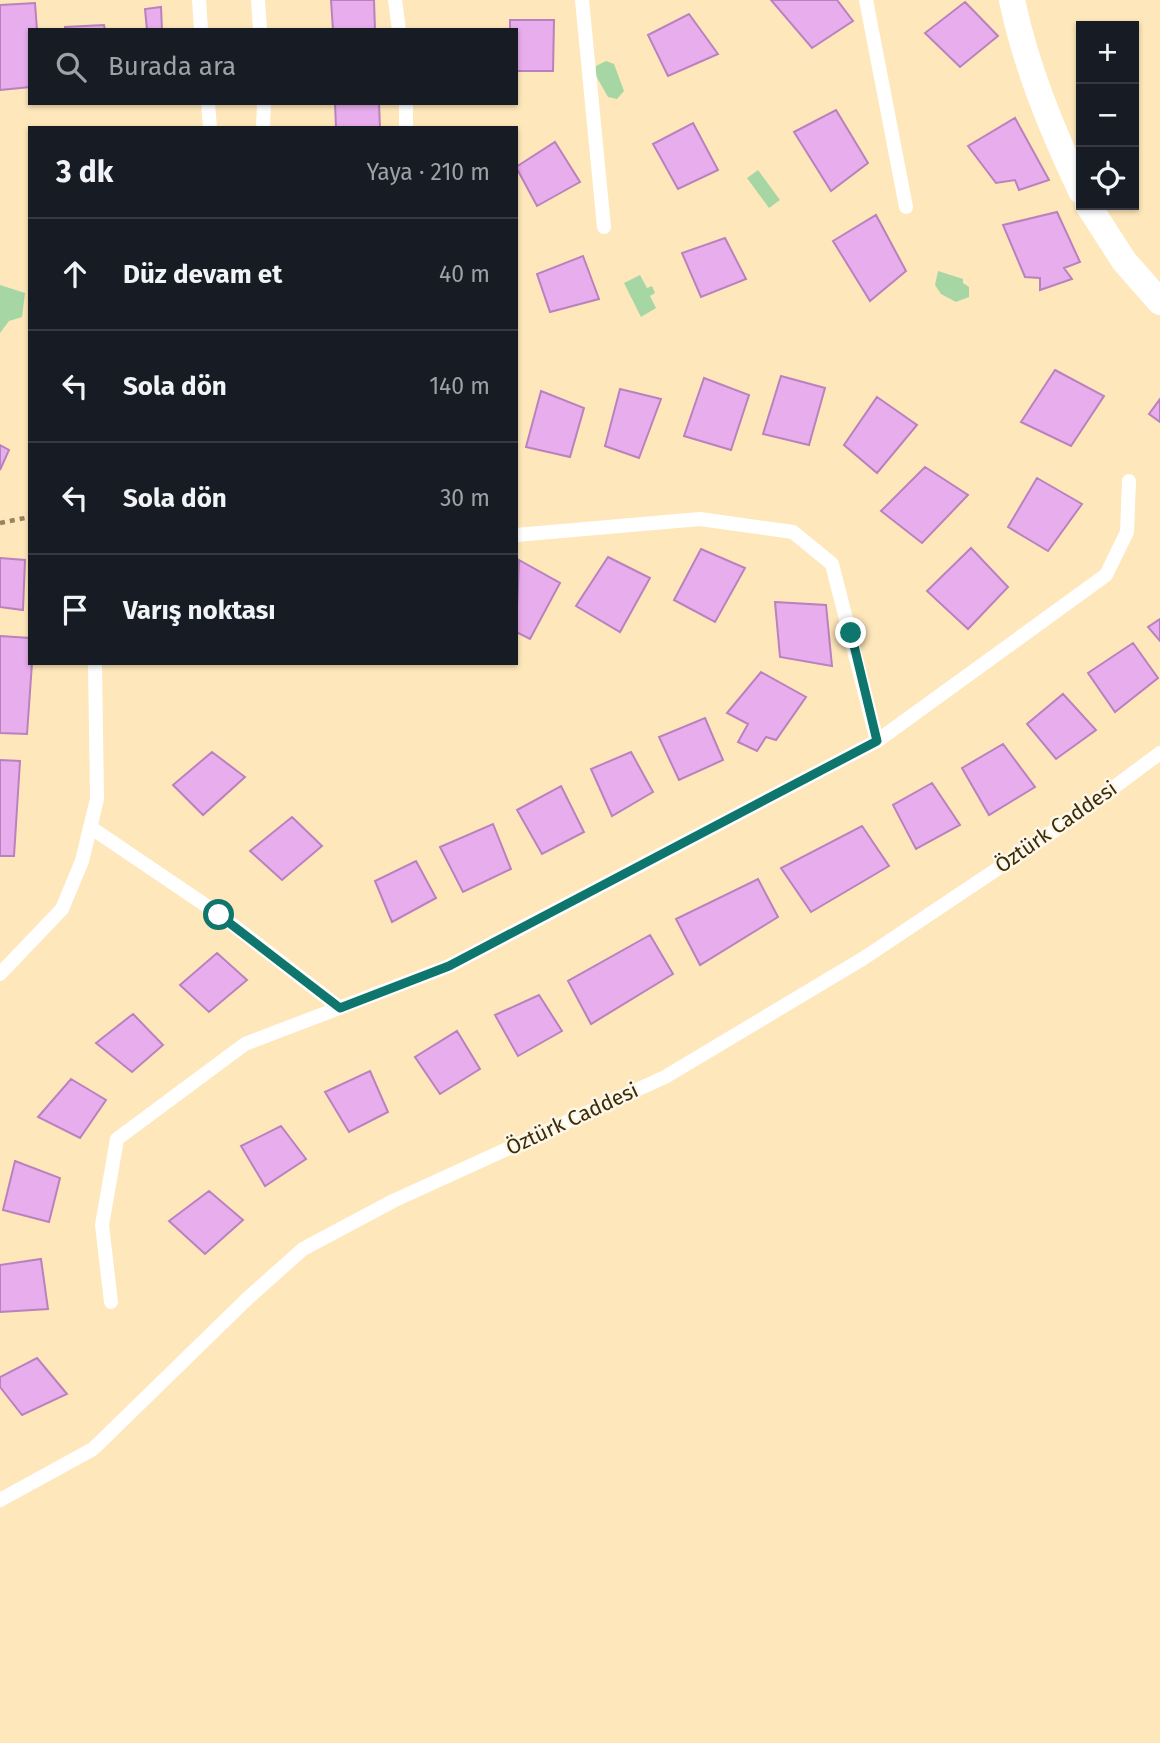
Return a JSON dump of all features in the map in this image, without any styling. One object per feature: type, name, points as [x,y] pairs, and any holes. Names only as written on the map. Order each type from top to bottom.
[{"type":"street","points":[[1012,0],[1043,103],[1076,179]]},
{"type":"street","points":[[1091,210],[1124,261],[1160,302]]},
{"type":"lane","points":[[199,0],[201,28]]},
{"type":"lane","points":[[258,0],[260,28]]},
{"type":"lane","points":[[395,0],[399,28]]},
{"type":"lane","points":[[582,0],[604,227]]},
{"type":"lane","points":[[866,0],[906,207]]},
{"type":"lane","points":[[208,105],[210,126]]},
{"type":"lane","points":[[263,126],[264,105]]},
{"type":"lane","points":[[406,105],[406,126]]},
{"type":"lane","points":[[111,1302],[102,1225],[117,1139],[245,1044],[449,966],[877,741],[1106,575],[1127,532],[1129,481]]},
{"type":"lane","points":[[518,535],[700,519],[793,532],[832,565],[877,741]]},
{"type":"lane","points":[[0,974],[62,909],[82,861],[97,799],[95,665]]},
{"type":"lane","name":"Öztürk Caddesi","points":[[0,1500],[93,1449],[248,1298],[303,1249],[393,1201],[665,1077],[864,958],[1066,823],[1160,752]]},
{"type":"lane","points":[[90,827],[219,915],[340,1008]]},
{"type":"path","points":[[0,523],[28,517]]},
{"type":"shaded area","points":[[606,61],[614,64],[624,91],[617,99],[608,97],[595,74],[596,66]]},
{"type":"shaded area","points":[[758,170],[780,200],[769,208],[747,178]]},
{"type":"shaded area","points":[[938,271],[963,279],[963,283],[969,287],[969,297],[956,302],[941,294],[935,285]]},
{"type":"shaded area","points":[[640,275],[647,288],[652,286],[655,293],[650,296],[656,308],[641,317],[624,283]]},
{"type":"shaded area","points":[[0,285],[25,293],[22,317],[9,321],[0,333]]},
{"type":"building","points":[[331,0],[374,0],[375,28],[333,28]]},
{"type":"building","points":[[771,0],[837,0],[853,21],[812,48]]},
{"type":"building","points":[[965,2],[998,36],[960,67],[925,33]]},
{"type":"building","points":[[35,3],[37,28],[28,28],[28,87],[0,90],[0,5]]},
{"type":"building","points":[[161,7],[162,28],[147,28],[145,9]]},
{"type":"building","points":[[689,14],[718,54],[668,76],[648,35]]},
{"type":"building","points":[[510,20],[554,20],[553,71],[518,71],[518,28],[510,28]]},
{"type":"building","points":[[104,25],[105,28],[65,28]]},
{"type":"building","points":[[335,105],[379,105],[380,126],[336,126]]},
{"type":"building","points":[[836,110],[868,163],[831,191],[794,132]]},
{"type":"building","points":[[1015,118],[1049,180],[1019,190],[1015,180],[996,183],[968,146]]},
{"type":"building","points":[[693,123],[718,170],[678,189],[653,144]]},
{"type":"building","points":[[555,142],[580,182],[537,206],[518,171],[518,166]]},
{"type":"building","points":[[1057,212],[1080,262],[1064,268],[1072,279],[1040,290],[1040,278],[1025,277],[1003,225]]},
{"type":"building","points":[[876,215],[906,271],[870,301],[833,241]]},
{"type":"building","points":[[725,238],[746,279],[701,297],[682,253]]},
{"type":"building","points":[[583,256],[599,299],[550,312],[537,274]]},
{"type":"building","points":[[1055,370],[1104,396],[1071,446],[1021,422]]},
{"type":"building","points":[[781,376],[825,388],[809,445],[763,434]]},
{"type":"building","points":[[704,378],[749,395],[731,450],[684,436]]},
{"type":"building","points":[[620,389],[661,399],[639,458],[605,446]]},
{"type":"building","points":[[541,391],[584,408],[570,457],[526,447]]},
{"type":"building","points":[[877,397],[917,425],[877,473],[844,445]]},
{"type":"building","points":[[1160,399],[1160,422],[1149,414]]},
{"type":"building","points":[[0,445],[9,450],[0,470]]},
{"type":"building","points":[[925,467],[968,495],[922,543],[881,511]]},
{"type":"building","points":[[1037,478],[1082,504],[1048,551],[1008,527]]},
{"type":"building","points":[[971,548],[1008,587],[968,629],[927,591]]},
{"type":"building","points":[[701,549],[745,568],[715,622],[674,600]]},
{"type":"building","points":[[608,557],[650,578],[620,632],[576,606]]},
{"type":"building","points":[[0,558],[25,560],[23,610],[0,607]]},
{"type":"building","points":[[519,560],[560,583],[530,639],[518,633]]},
{"type":"building","points":[[775,602],[826,605],[832,666],[780,657]]},
{"type":"building","points":[[1160,619],[1160,641],[1148,627]]},
{"type":"building","points":[[0,636],[28,638],[28,665],[32,665],[27,734],[0,733]]},
{"type":"building","points":[[1133,643],[1158,678],[1115,712],[1088,673]]},
{"type":"building","points":[[761,672],[806,697],[776,740],[766,737],[757,751],[738,742],[748,724],[727,713]]},
{"type":"building","points":[[1063,694],[1096,730],[1056,759],[1027,724]]},
{"type":"building","points":[[705,718],[723,760],[679,780],[659,737]]},
{"type":"building","points":[[1003,744],[1035,787],[989,815],[962,768]]},
{"type":"building","points":[[212,752],[245,777],[203,815],[173,785]]},
{"type":"building","points":[[631,752],[653,792],[612,816],[591,769]]},
{"type":"building","points":[[0,760],[20,761],[14,856],[0,856]]},
{"type":"building","points":[[932,783],[960,825],[916,849],[893,805]]},
{"type":"building","points":[[561,786],[584,832],[542,854],[517,810]]},
{"type":"building","points":[[292,817],[322,846],[282,880],[250,851]]},
{"type":"building","points":[[493,824],[511,869],[463,892],[440,847]]},
{"type":"building","points":[[862,826],[889,866],[811,912],[781,868]]},
{"type":"building","points":[[416,861],[436,898],[392,922],[375,881]]},
{"type":"building","points":[[758,879],[778,917],[700,965],[676,919]]},
{"type":"building","points":[[650,935],[673,974],[591,1024],[568,981]]},
{"type":"building","points":[[217,953],[247,980],[209,1012],[180,985]]},
{"type":"building","points":[[539,995],[562,1031],[518,1056],[495,1015]]},
{"type":"building","points":[[133,1014],[163,1045],[132,1072],[96,1043]]},
{"type":"building","points":[[457,1031],[480,1069],[440,1094],[415,1057]]},
{"type":"building","points":[[370,1071],[388,1112],[349,1132],[325,1092]]},
{"type":"building","points":[[71,1079],[106,1100],[80,1138],[38,1117]]},
{"type":"building","points":[[281,1126],[306,1159],[265,1186],[241,1146]]},
{"type":"building","points":[[15,1161],[60,1178],[49,1222],[3,1210]]},
{"type":"building","points":[[209,1191],[243,1220],[205,1254],[169,1221]]},
{"type":"building","points":[[41,1259],[48,1309],[0,1312],[0,1265]]},
{"type":"building","points":[[37,1358],[67,1394],[22,1415],[0,1387],[0,1377]]},
{"type":"route","points":[[219,915],[340,1008],[449,966],[877,741],[851,633]]}]
